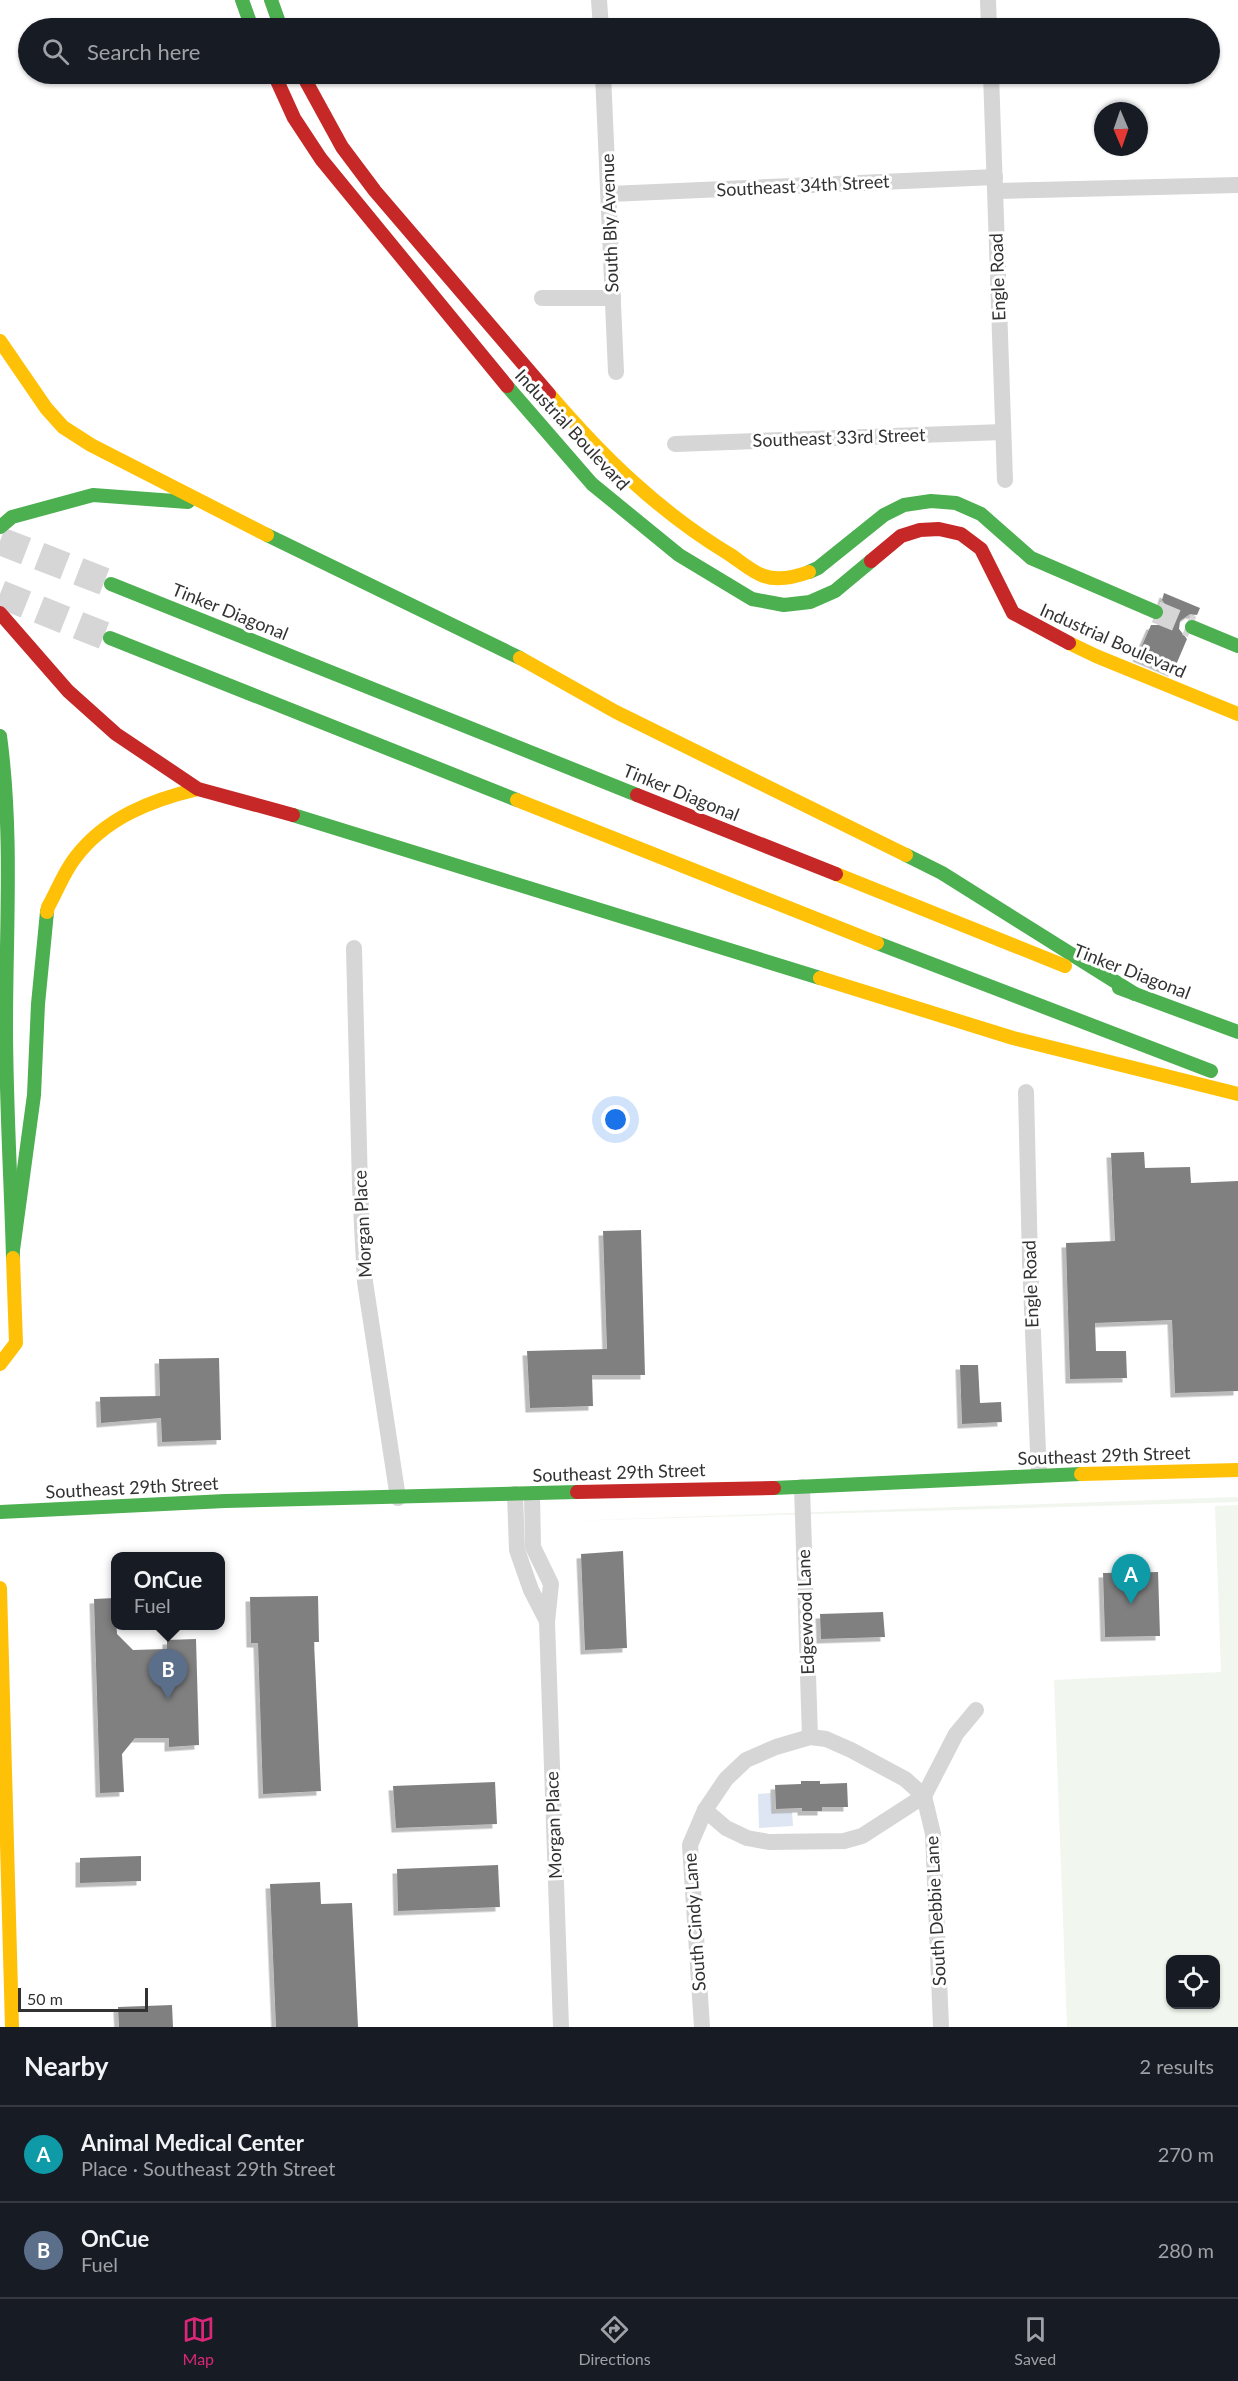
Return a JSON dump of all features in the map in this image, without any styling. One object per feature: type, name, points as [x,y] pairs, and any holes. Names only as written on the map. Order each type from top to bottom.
[{"type":"main road","points":[[242,0],[248,18]]},
{"type":"main road","points":[[271,0],[277,18]]},
{"type":"main road","name":"Industrial Boulevard","points":[[279,84],[294,118],[321,159],[534,419],[592,484],[679,555],[752,599],[784,605],[810,602],[835,591],[901,536],[920,530],[939,529],[961,534],[981,549],[1008,606],[1023,620],[1096,656],[1238,714]]},
{"type":"main road","name":"Industrial Boulevard","points":[[307,84],[342,147],[375,191],[590,442],[651,500],[707,541],[764,576],[783,578],[798,576],[818,568],[884,515],[904,505],[931,501],[956,503],[981,514],[1031,558],[1156,612]]},
{"type":"main road","points":[[0,340],[46,408],[63,427],[91,445],[202,503],[511,653],[616,712],[942,873],[1135,994]]},
{"type":"main road","points":[[0,527],[12,517],[93,495],[202,503]]},
{"type":"main road","name":"Tinker Diagonal","points":[[111,584],[1135,994],[1238,1032]]},
{"type":"main road","points":[[0,612],[88,711],[125,740],[198,789],[273,808],[1013,1038],[1238,1094]]},
{"type":"main road","points":[[1192,627],[1238,646]]},
{"type":"main road","points":[[110,638],[903,953],[1238,1082]]},
{"type":"main road","points":[[0,736],[4,766],[9,911],[6,1027],[16,1343],[0,1364]]},
{"type":"main road","points":[[13,1250],[34,1095],[38,1004],[48,907],[73,860],[97,834],[111,823],[144,805],[198,789]]},
{"type":"main road","name":"Southeast 29th Street","points":[[0,1512],[219,1502],[802,1487],[1039,1475],[1238,1470]]},
{"type":"main road","points":[[0,1588],[4,1818],[12,2027]]},
{"type":"street","points":[[599,0],[600,18]]},
{"type":"street","points":[[988,0],[989,18]]},
{"type":"street","name":"South Bly Avenue","points":[[604,84],[616,372]]},
{"type":"street","name":"Engle Road","points":[[991,84],[1005,480]]},
{"type":"street","name":"Southeast 34th Street","points":[[610,194],[996,184],[1238,185]]},
{"type":"street","points":[[542,298],[613,298]]},
{"type":"street","name":"Southeast 33rd Street","points":[[675,444],[1003,432]]},
{"type":"street","name":"Morgan Place","points":[[354,948],[360,1186],[365,1281],[398,1498]]},
{"type":"street","name":"Engle Road","points":[[1026,1092],[1039,1475]]},
{"type":"street","name":"Edgewood Lane","points":[[802,1487],[810,1737]]},
{"type":"street","name":"Morgan Place","points":[[515,1494],[518,1550],[531,1590],[547,1622]]},
{"type":"street","name":"Morgan Place","points":[[532,1494],[534,1547],[551,1584],[547,1622],[561,2027]]},
{"type":"street","points":[[705,1810],[726,1828],[747,1838],[769,1842],[844,1841],[862,1836],[924,1796],[956,1734],[976,1710]]},
{"type":"street","points":[[810,1737],[826,1739],[851,1750],[905,1779],[924,1796]]},
{"type":"street","name":"South Cindy Lane","points":[[702,2027],[690,1845],[705,1810],[726,1779],[746,1760],[776,1747],[810,1737]]},
{"type":"street","name":"South Debbie Lane","points":[[924,1796],[933,1834],[941,2027]]},
{"type":"shaded area","points":[[1238,1497],[1238,1502],[567,1521]]},
{"type":"shaded area","points":[[1238,1505],[1238,2027],[1067,2027],[1054,1680],[1221,1672],[1215,1506]]},
{"type":"shaded area","points":[[771,1793],[772,1813],[792,1812],[793,1826],[759,1828],[758,1794]]},
{"type":"building","points":[[1164,593],[1200,608],[1197,615],[1190,614],[1180,621],[1179,629],[1187,639],[1173,672],[1137,657],[1151,625],[1158,625],[1168,618],[1169,610],[1162,600]]},
{"type":"building","points":[[1144,1152],[1145,1168],[1190,1167],[1191,1183],[1238,1181],[1238,1391],[1175,1393],[1172,1320],[1095,1323],[1096,1351],[1126,1351],[1127,1378],[1070,1379],[1066,1243],[1115,1241],[1111,1153]]},
{"type":"building","points":[[641,1230],[645,1375],[592,1375],[593,1406],[530,1408],[527,1351],[607,1349],[603,1231]]},
{"type":"building","points":[[219,1358],[221,1440],[162,1442],[161,1418],[101,1423],[100,1397],[160,1396],[159,1359]]},
{"type":"building","points":[[960,1365],[978,1365],[980,1403],[1001,1402],[1002,1422],[962,1424]]},
{"type":"building","points":[[623,1551],[627,1648],[585,1650],[581,1554]]},
{"type":"building","points":[[1158,1572],[1160,1636],[1105,1637],[1103,1573]]},
{"type":"building","points":[[318,1596],[319,1642],[314,1642],[321,1791],[263,1794],[258,1643],[251,1643],[250,1597]]},
{"type":"building","points":[[111,1598],[111,1630],[117,1630],[117,1634],[133,1650],[167,1649],[167,1640],[196,1639],[199,1745],[169,1747],[169,1738],[135,1738],[122,1754],[124,1792],[100,1793],[94,1599]]},
{"type":"building","points":[[883,1612],[885,1637],[821,1639],[820,1614]]},
{"type":"building","points":[[801,1781],[820,1781],[820,1784],[847,1783],[848,1807],[822,1807],[822,1811],[802,1811],[802,1808],[776,1809],[775,1785],[801,1784]]},
{"type":"building","points":[[495,1782],[497,1824],[396,1828],[393,1786]]},
{"type":"building","points":[[141,1856],[141,1881],[80,1883],[80,1858]]},
{"type":"building","points":[[498,1865],[500,1907],[398,1911],[397,1869]]},
{"type":"building","points":[[320,1882],[321,1904],[352,1903],[358,2027],[276,2027],[270,1884]]},
{"type":"building","points":[[172,2005],[173,2027],[119,2027],[118,2007]]},
{"type":"tunnel","points":[[0,541],[111,584]]},
{"type":"tunnel","points":[[0,594],[110,638]]},
{"type":"tunnel","points":[[1156,612],[1192,627]]},
{"type":"traffic: fast","points":[[242,0],[248,18]]},
{"type":"traffic: fast","points":[[271,0],[277,18]]},
{"type":"traffic: fast","points":[[507,386],[592,484],[679,555],[752,599],[784,605],[810,602],[835,591],[871,561]]},
{"type":"traffic: fast","points":[[0,527],[12,517],[93,495],[188,502]]},
{"type":"traffic: fast","points":[[809,572],[818,568],[884,515],[904,505],[931,501],[956,503],[981,514],[1031,558],[1156,612]]},
{"type":"traffic: fast","points":[[267,535],[520,658]]},
{"type":"traffic: fast","points":[[111,584],[637,795]]},
{"type":"traffic: fast","points":[[1192,627],[1238,646]]},
{"type":"traffic: fast","points":[[110,638],[517,800]]},
{"type":"traffic: fast","points":[[0,736],[8,845],[6,1055],[13,1258]]},
{"type":"traffic: fast","points":[[293,815],[820,978]]},
{"type":"traffic: fast","points":[[906,855],[942,873],[1135,994]]},
{"type":"traffic: fast","points":[[13,1250],[34,1095],[38,1004],[47,912]]},
{"type":"traffic: fast","points":[[877,943],[1211,1071]]},
{"type":"traffic: fast","points":[[1119,988],[1238,1032]]},
{"type":"traffic: fast","points":[[774,1488],[1081,1474]]},
{"type":"traffic: fast","points":[[0,1512],[225,1501],[577,1492]]},
{"type":"traffic: slow","points":[[0,341],[46,408],[63,427],[91,445],[267,535]]},
{"type":"traffic: slow","points":[[549,394],[590,440],[633,482],[703,537],[764,576],[786,578],[809,572]]},
{"type":"traffic: slow","points":[[1069,643],[1238,714]]},
{"type":"traffic: slow","points":[[520,658],[616,712],[906,855]]},
{"type":"traffic: slow","points":[[47,912],[71,863],[100,832],[115,821],[146,805],[198,789]]},
{"type":"traffic: slow","points":[[517,800],[877,943]]},
{"type":"traffic: slow","points":[[836,874],[1065,966]]},
{"type":"traffic: slow","points":[[820,978],[1013,1038],[1238,1094]]},
{"type":"traffic: slow","points":[[0,1364],[16,1343],[13,1258]]},
{"type":"traffic: slow","points":[[1081,1474],[1238,1470]]},
{"type":"traffic: slow","points":[[0,1588],[12,2027]]},
{"type":"traffic: jam","points":[[279,84],[294,118],[321,159],[507,386]]},
{"type":"traffic: jam","points":[[307,84],[342,147],[375,191],[549,394]]},
{"type":"traffic: jam","points":[[871,561],[901,536],[920,530],[939,529],[961,534],[981,549],[1013,613],[1069,643]]},
{"type":"traffic: jam","points":[[0,613],[68,691],[116,734],[198,789],[293,815]]},
{"type":"traffic: jam","points":[[637,795],[836,874]]},
{"type":"traffic: jam","points":[[577,1492],[774,1488]]},
{"type":"place","name":"Animal Medical Center","points":[[1131,1604]]},
{"type":"place","name":"OnCue","points":[[168,1699]]}]
